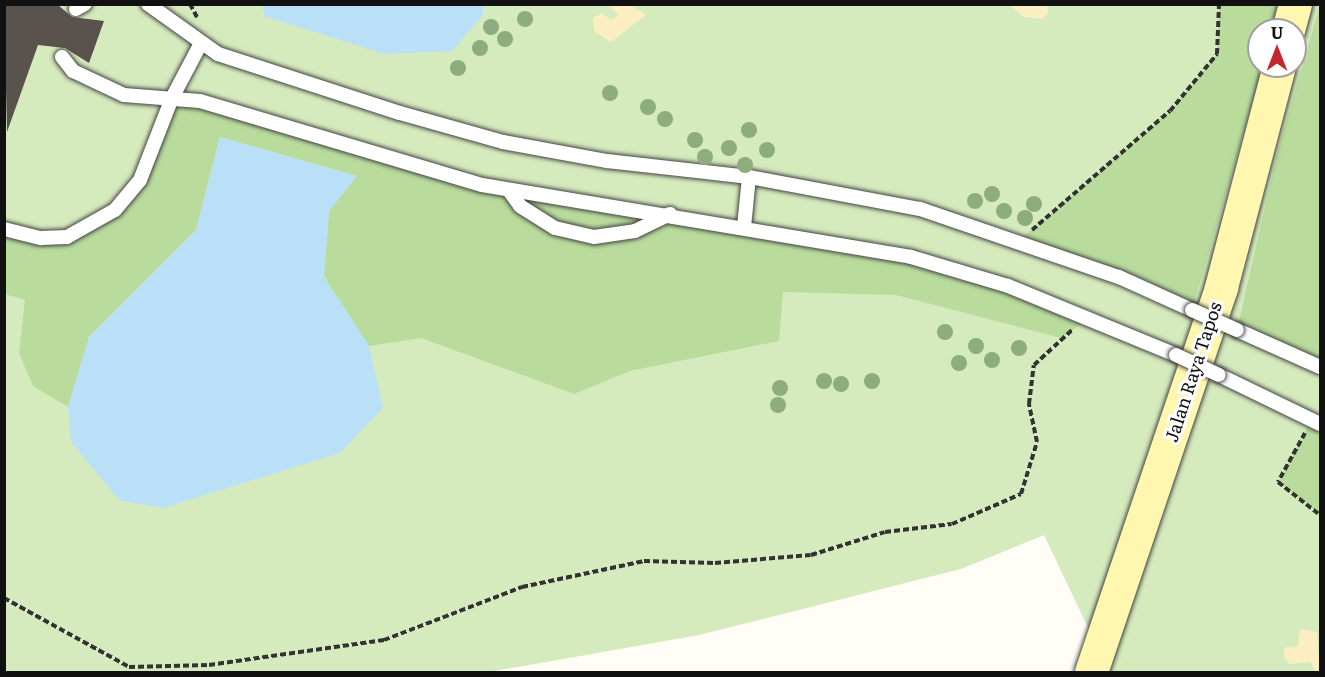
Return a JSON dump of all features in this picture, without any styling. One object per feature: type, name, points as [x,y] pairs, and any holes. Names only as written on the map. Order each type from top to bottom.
[{"type":"main road","name":"Jalan Raya Tapos","points":[[1090,672],[1221,288],[1276,78]]},
{"type":"lane","points":[[147,4],[200,45],[218,54],[400,113],[503,142],[596,159],[749,177],[920,209],[1018,241],[1192,310],[1320,367]]},
{"type":"lane","points":[[4,229],[41,238],[67,237],[115,210],[140,180],[172,98],[200,45]]},
{"type":"lane","points":[[62,57],[73,71],[124,95],[200,101],[510,192],[670,214],[911,257],[1008,286],[1176,355],[1316,422]]},
{"type":"lane","points":[[744,227],[749,177]]},
{"type":"lane","points":[[510,192],[520,206],[555,228],[594,237],[635,231],[670,214]]},
{"type":"path","points":[[1018,241],[1170,111],[1217,54],[1220,4]]},
{"type":"path","points":[[4,598],[129,667],[209,665],[384,640],[522,587],[644,561],[715,563],[811,555],[885,532],[952,524],[1022,494],[1037,442],[1029,404],[1034,365],[1061,338]]},
{"type":"path","points":[[1316,422],[1278,482],[1320,515]]},
{"type":"green space","points":[[4,5],[1320,5],[1320,672],[1109,672],[1044,535],[961,569],[699,635],[489,672],[5,672]]},
{"type":"green space","points":[[1219,5],[1281,5],[1277,18],[1247,18],[1247,78],[1260,78],[1192,310],[1018,241],[1170,111],[1217,54]]},
{"type":"green space","points":[[1320,5],[1320,361],[1237,330],[1278,150],[1299,78],[1307,78],[1307,50]]},
{"type":"green space","points":[[172,98],[482,185],[834,240],[1090,318],[1061,338],[896,295],[783,292],[779,341],[630,371],[574,394],[421,338],[369,346],[324,277],[329,211],[357,176],[220,137],[196,230],[89,337],[68,407],[33,386],[19,353],[25,300],[5,294],[4,229],[41,238],[93,224],[140,180]]},
{"type":"green space","points":[[1312,419],[1320,424],[1320,515],[1278,482]]},
{"type":"sand","points":[[607,4],[631,5],[646,15],[611,42],[594,31],[593,18],[602,13],[611,20],[619,15]]},
{"type":"sand","points":[[1009,5],[1046,5],[1049,12],[1043,19],[1024,17]]},
{"type":"sand","points":[[1300,629],[1317,632],[1320,672],[1315,672],[1311,662],[1289,664],[1284,656],[1284,648],[1298,646]]},
{"type":"water","points":[[483,4],[483,15],[452,51],[384,54],[264,16],[263,5]]},
{"type":"water","points":[[220,137],[357,176],[329,211],[324,277],[369,346],[383,408],[340,453],[163,508],[119,500],[71,442],[68,407],[89,337],[196,230]]},
{"type":"building","points":[[4,4],[57,4],[72,17],[104,21],[89,63],[65,48],[38,45],[7,132]]}]
